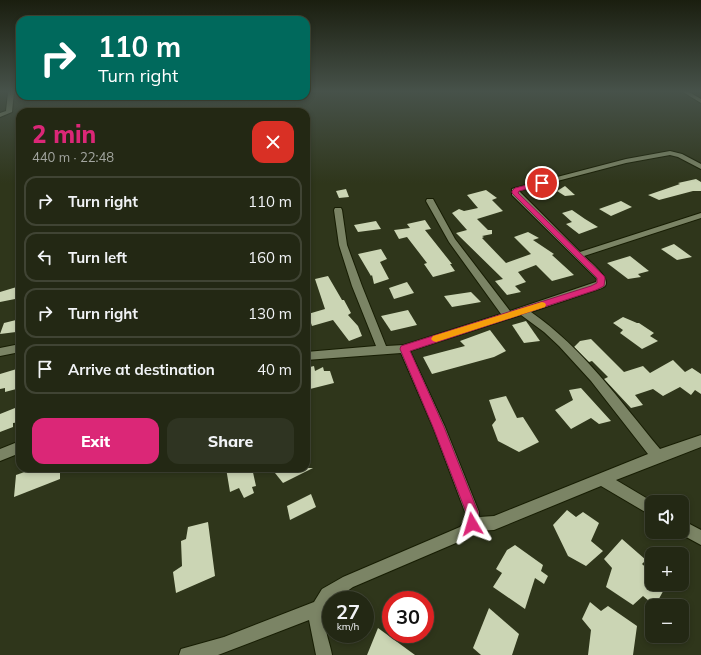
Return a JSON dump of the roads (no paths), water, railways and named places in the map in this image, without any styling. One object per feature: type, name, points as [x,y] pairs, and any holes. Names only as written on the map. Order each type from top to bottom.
[{"type":"street","points":[[310,356],[404,349],[594,288],[601,284],[601,278],[515,193],[515,191],[626,161],[670,153],[680,155],[701,166]]},
{"type":"street","points":[[430,201],[452,240],[508,316]]},
{"type":"street","points":[[338,210],[343,245],[357,286],[383,350]]},
{"type":"street","points":[[579,255],[701,215]]},
{"type":"street","points":[[523,311],[548,328],[563,343],[595,378],[658,456]]},
{"type":"street","points":[[0,352],[16,349]]},
{"type":"street","points":[[324,655],[317,621],[319,608],[328,595],[348,582],[466,532],[472,524],[472,512],[439,427],[404,349]]},
{"type":"street","points":[[472,524],[494,523],[658,456],[701,441]]},
{"type":"street","points":[[0,455],[16,449]]},
{"type":"street","points":[[602,479],[645,505]]},
{"type":"street","points":[[689,531],[701,538]]},
{"type":"street","points":[[187,655],[224,645],[319,608]]}]
